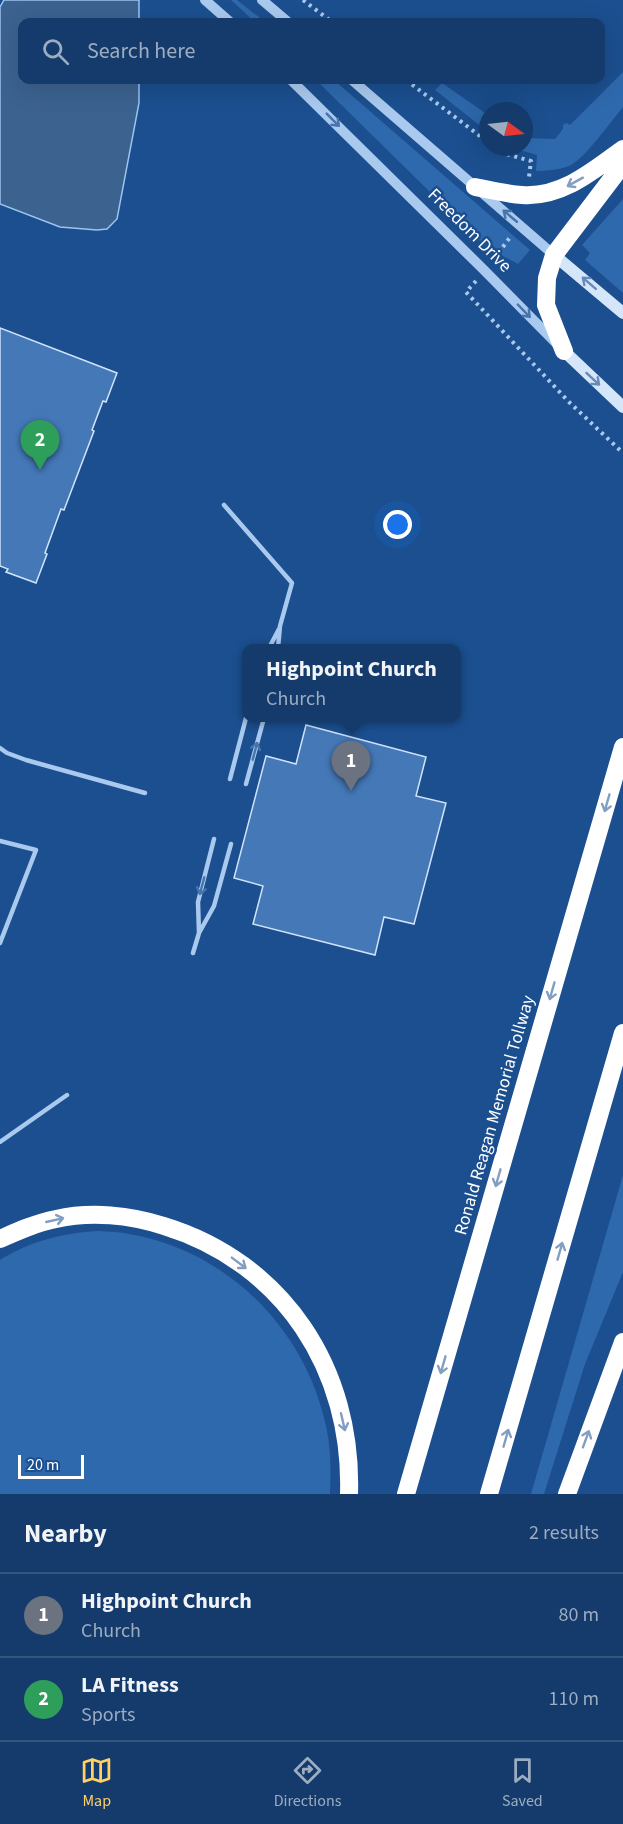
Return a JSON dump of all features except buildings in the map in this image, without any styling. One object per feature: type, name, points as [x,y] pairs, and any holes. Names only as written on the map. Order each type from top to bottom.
[{"type":"highway","points":[[475,187],[524,195],[543,194],[567,186],[590,173],[623,149]]},
{"type":"highway","points":[[564,351],[546,305],[547,278],[554,255],[623,164]]},
{"type":"highway","name":"Ronald Reagan Memorial Tollway","points":[[406,1494],[623,747]]},
{"type":"highway","points":[[489,1494],[623,1033]]},
{"type":"highway","points":[[0,1239],[57,1218],[89,1215],[120,1216],[152,1222],[183,1232],[235,1260],[266,1285],[293,1312],[327,1370],[344,1420],[348,1445],[350,1494]]},
{"type":"highway","points":[[567,1494],[623,1342]]},
{"type":"main road","name":"Freedom Drive","points":[[554,255],[623,313]]},
{"type":"main road","name":"Freedom Drive","points":[[564,351],[623,407]]},
{"type":"street","points":[[205,0],[225,18]]},
{"type":"street","points":[[262,0],[283,18]]},
{"type":"street","name":"Freedom Drive","points":[[295,84],[564,351]]},
{"type":"street","name":"Freedom Drive","points":[[357,84],[554,255]]},
{"type":"lane","points":[[224,505],[292,583],[280,626],[278,644]]},
{"type":"lane","points":[[271,644],[280,626]]},
{"type":"lane","points":[[230,779],[245,722]]},
{"type":"lane","points":[[246,784],[263,722]]},
{"type":"lane","points":[[0,748],[26,760],[145,793]]},
{"type":"lane","points":[[199,933],[198,902],[214,839]]},
{"type":"lane","points":[[0,841],[36,850],[0,943]]},
{"type":"lane","points":[[193,953],[199,933],[214,906],[231,844]]},
{"type":"lane","points":[[0,1142],[67,1095]]},
{"type":"path","points":[[303,0],[327,18]]},
{"type":"path","points":[[411,84],[479,135]]},
{"type":"path","points":[[513,156],[531,161],[530,173]]},
{"type":"shaded area","points":[[4,0],[139,0],[139,18],[18,18],[18,84],[139,84],[139,103],[117,219],[107,229],[60,227],[0,204],[0,7]]},
{"type":"shaded area","points":[[231,0],[237,0],[260,18],[251,18]]},
{"type":"shaded area","points":[[623,72],[623,107],[590,148],[569,166],[536,171],[537,155],[533,154],[533,138],[555,139],[563,129],[563,125],[566,123],[570,125]]},
{"type":"shaded area","points":[[320,84],[339,84],[530,250],[518,264],[486,247]]},
{"type":"shaded area","points":[[443,84],[479,109],[479,125],[435,90]]},
{"type":"shaded area","points":[[623,199],[623,293],[585,260],[590,253],[582,245]]},
{"type":"shaded area","points":[[623,1175],[623,1272],[585,1364],[544,1494],[531,1494]]},
{"type":"shaded area","points":[[98,1231],[139,1236],[177,1248],[213,1266],[245,1289],[273,1318],[296,1350],[314,1387],[328,1434],[330,1494],[0,1494],[0,1260],[11,1253],[47,1239]]},
{"type":"place","name":"LA Fitness","points":[[40,470]]},
{"type":"place","name":"Highpoint Church","points":[[351,791]]}]
